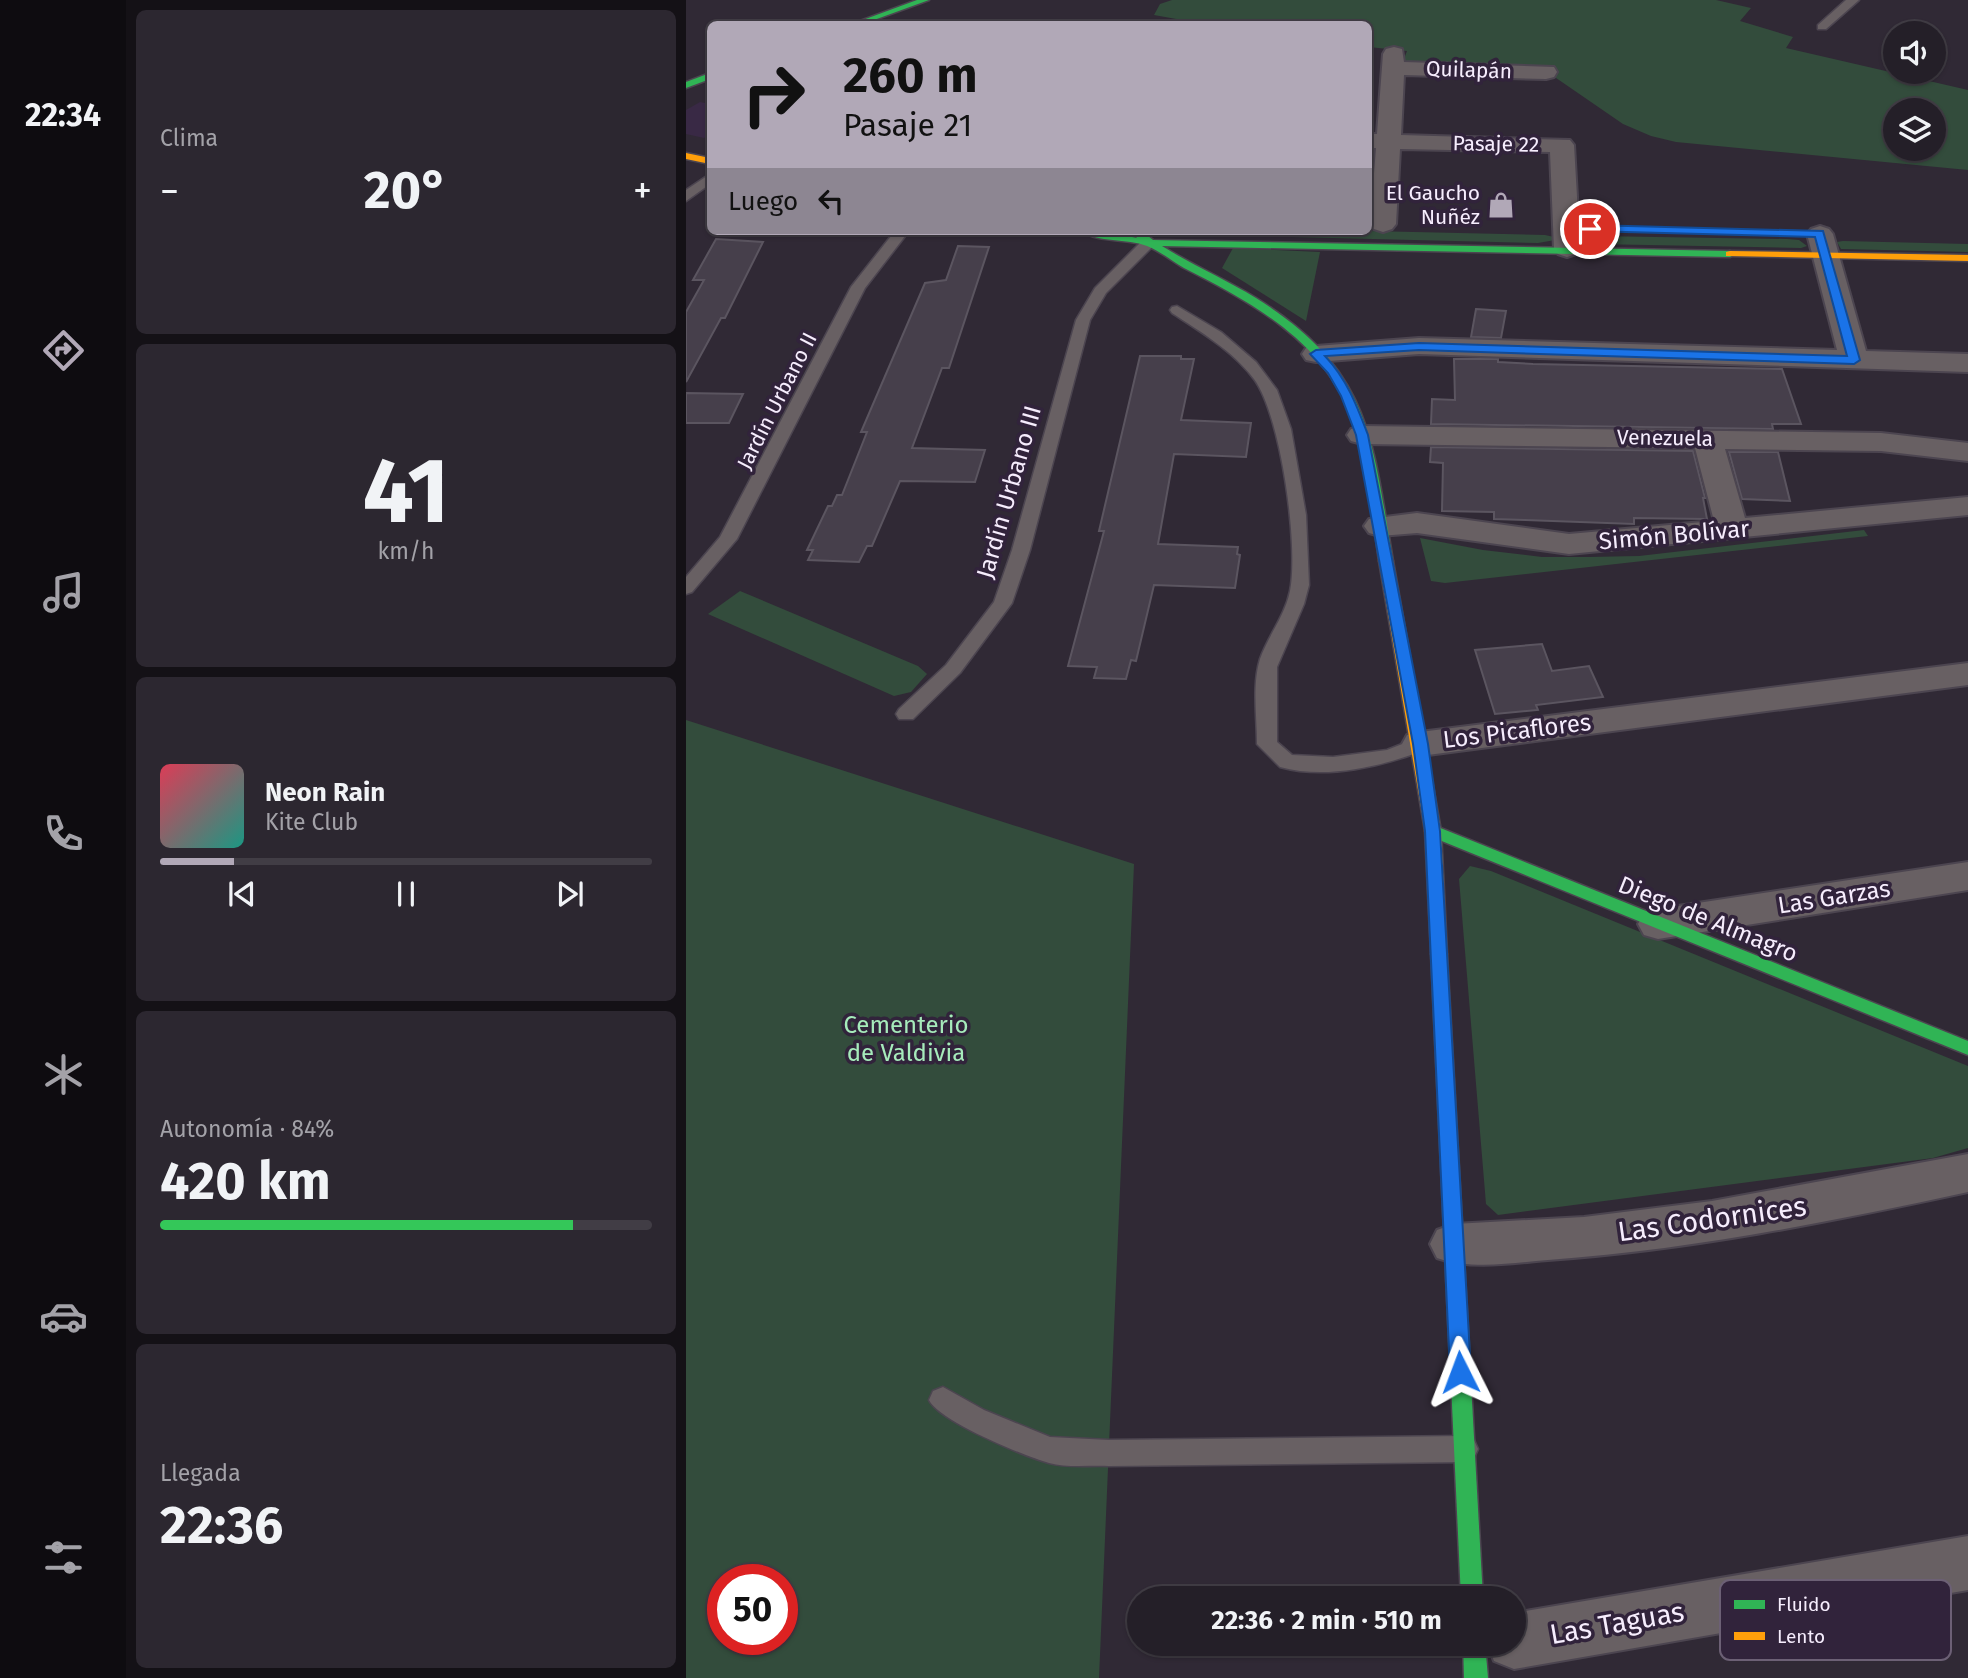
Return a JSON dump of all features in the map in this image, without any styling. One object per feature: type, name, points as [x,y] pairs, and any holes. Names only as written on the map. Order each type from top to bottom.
[{"type":"main road","points":[[865,21],[925,0]]},
{"type":"main road","points":[[686,85],[707,77]]},
{"type":"main road","points":[[686,156],[707,160]]},
{"type":"main road","points":[[1372,235],[1565,233],[1821,239],[1968,258]]},
{"type":"main road","points":[[1123,235],[1354,235]]},
{"type":"main road","points":[[1142,237],[1241,293],[1293,332],[1333,372],[1347,396],[1362,435],[1420,744],[1433,831],[1464,1449],[1479,1586]]},
{"type":"main road","name":"Diego de Almagro","points":[[1433,831],[1968,1048]]},
{"type":"street","name":"Quilapán","points":[[1379,141],[1394,61],[1546,72]]},
{"type":"street","points":[[1379,141],[1383,224]]},
{"type":"street","name":"Pasaje 22","points":[[1379,141],[1562,145],[1565,233]]},
{"type":"street","points":[[1821,239],[1854,360]]},
{"type":"street","points":[[1316,354],[1419,346],[1968,363]]},
{"type":"street","name":"Venezuela","points":[[1362,435],[1881,442],[1968,452]]},
{"type":"street","points":[[1707,438],[1733,530]]},
{"type":"street","name":"Simón Bolívar","points":[[1380,526],[1417,523],[1569,544],[1968,506]]},
{"type":"street","name":"Los Picaflores","points":[[1420,744],[1968,674]]},
{"type":"street","name":"Las Garzas","points":[[1658,924],[1968,876]]},
{"type":"street","name":"Las Codornices","points":[[1454,1244],[1651,1231],[1792,1210],[1968,1174]]},
{"type":"street","name":"Las Taguas","points":[[1864,1580],[1968,1563]]},
{"type":"street","name":"Las Taguas","points":[[1526,1635],[1720,1604]]},
{"type":"lane","points":[[1822,27],[1853,0]]},
{"type":"lane","points":[[686,197],[707,180]]},
{"type":"lane","name":"Jardín Urbano II","points":[[686,588],[728,539],[858,287],[899,235]]},
{"type":"lane","name":"Jardín Urbano III","points":[[906,714],[953,668],[1003,603],[1021,550],[1083,320],[1100,290],[1127,265],[1142,237]]},
{"type":"lane","name":"Los Picaflores","points":[[1177,310],[1234,349],[1269,391],[1277,411],[1289,464],[1300,547],[1300,585],[1296,604],[1268,661],[1267,744],[1287,762],[1333,764],[1390,756],[1420,744]]},
{"type":"lane","points":[[943,1400],[974,1419],[1050,1450],[1109,1453],[1464,1449]]},
{"type":"shaded area","points":[[700,102],[707,103],[707,136],[704,138],[686,134],[686,110]]},
{"type":"green space","points":[[1172,0],[1716,0],[1751,8],[1740,21],[1793,37],[1786,48],[1883,70],[1883,84],[1942,84],[1968,90],[1968,170],[1676,142],[1651,136],[1623,124],[1543,69],[1402,64],[1407,51],[1372,47],[1372,21],[1187,21],[1154,15],[1160,4]]},
{"type":"green space","points":[[1372,231],[1545,235],[1554,237],[1555,240],[1538,243],[1208,235],[1372,235]]},
{"type":"green space","points":[[1595,236],[1787,239],[1799,240],[1807,246],[1594,244],[1584,240]]},
{"type":"green space","points":[[1837,242],[1968,244],[1968,252],[1841,249]]},
{"type":"green space","points":[[1233,248],[1320,252],[1306,321],[1222,268]]},
{"type":"green space","points":[[1864,530],[1868,536],[1445,583],[1431,581],[1420,538],[1483,550],[1542,557],[1589,557],[1639,556]]},
{"type":"green space","points":[[740,591],[918,666],[927,674],[911,692],[894,696],[708,614]]},
{"type":"green space","name":"Cementerio de Valdivia","points":[[686,720],[1134,864],[1099,1678],[686,1678]]},
{"type":"green space","points":[[1470,866],[1491,871],[1968,1066],[1968,1148],[1933,1158],[1498,1215],[1486,1204],[1459,879]]},
{"type":"building","points":[[716,239],[763,242],[725,318],[721,318],[686,382],[686,312],[704,280],[693,280]]},
{"type":"building","points":[[958,246],[989,247],[949,368],[942,368],[912,448],[985,450],[975,482],[900,481],[872,546],[867,546],[859,562],[808,560],[813,550],[807,550],[828,506],[832,506],[837,495],[842,495],[867,432],[861,432],[925,283],[946,280]]},
{"type":"building","points":[[1476,309],[1506,311],[1501,338],[1471,337]]},
{"type":"building","points":[[1140,356],[1181,356],[1181,359],[1194,359],[1181,420],[1251,423],[1246,457],[1174,454],[1158,544],[1238,547],[1237,554],[1240,555],[1235,588],[1154,585],[1136,661],[1131,660],[1126,679],[1094,678],[1097,667],[1068,666],[1104,531],[1099,531]]},
{"type":"building","points":[[1454,359],[1498,359],[1498,362],[1533,364],[1782,369],[1801,424],[1772,424],[1773,429],[1431,424],[1432,399],[1455,400]]},
{"type":"building","points":[[686,393],[743,394],[729,423],[686,423]]},
{"type":"building","points":[[1431,447],[1693,451],[1705,498],[1707,519],[1634,518],[1634,524],[1494,519],[1494,512],[1442,511],[1443,463],[1430,462]]},
{"type":"building","points":[[1729,452],[1778,452],[1790,501],[1742,499]]},
{"type":"building","points":[[1542,644],[1552,671],[1589,666],[1603,697],[1536,705],[1538,710],[1495,714],[1475,650]]},
{"type":"traffic: fast","points":[[865,21],[925,0]]},
{"type":"traffic: fast","points":[[686,85],[707,77]]},
{"type":"traffic: fast","points":[[1107,235],[1148,243],[1730,254]]},
{"type":"traffic: fast","points":[[1140,235],[1159,249],[1250,299],[1276,317],[1313,348],[1334,372],[1357,415],[1364,439],[1375,488],[1386,561]]},
{"type":"traffic: fast","points":[[1433,831],[1968,1048]]},
{"type":"traffic: fast","points":[[1439,954],[1471,1586]]},
{"type":"traffic: fast","points":[[1475,1656],[1476,1678]]},
{"type":"traffic: slow","points":[[686,156],[707,160]]},
{"type":"traffic: slow","points":[[1730,254],[1968,258]]},
{"type":"traffic: slow","points":[[1386,561],[1433,831],[1439,954]]},
{"type":"place","name":"El Gaucho Nuñéz","points":[[1501,205]]},
{"type":"route","points":[[1460,1372],[1433,831],[1420,744],[1362,435],[1347,396],[1333,372],[1316,354],[1419,346],[1854,360],[1820,234],[1590,229]]}]
